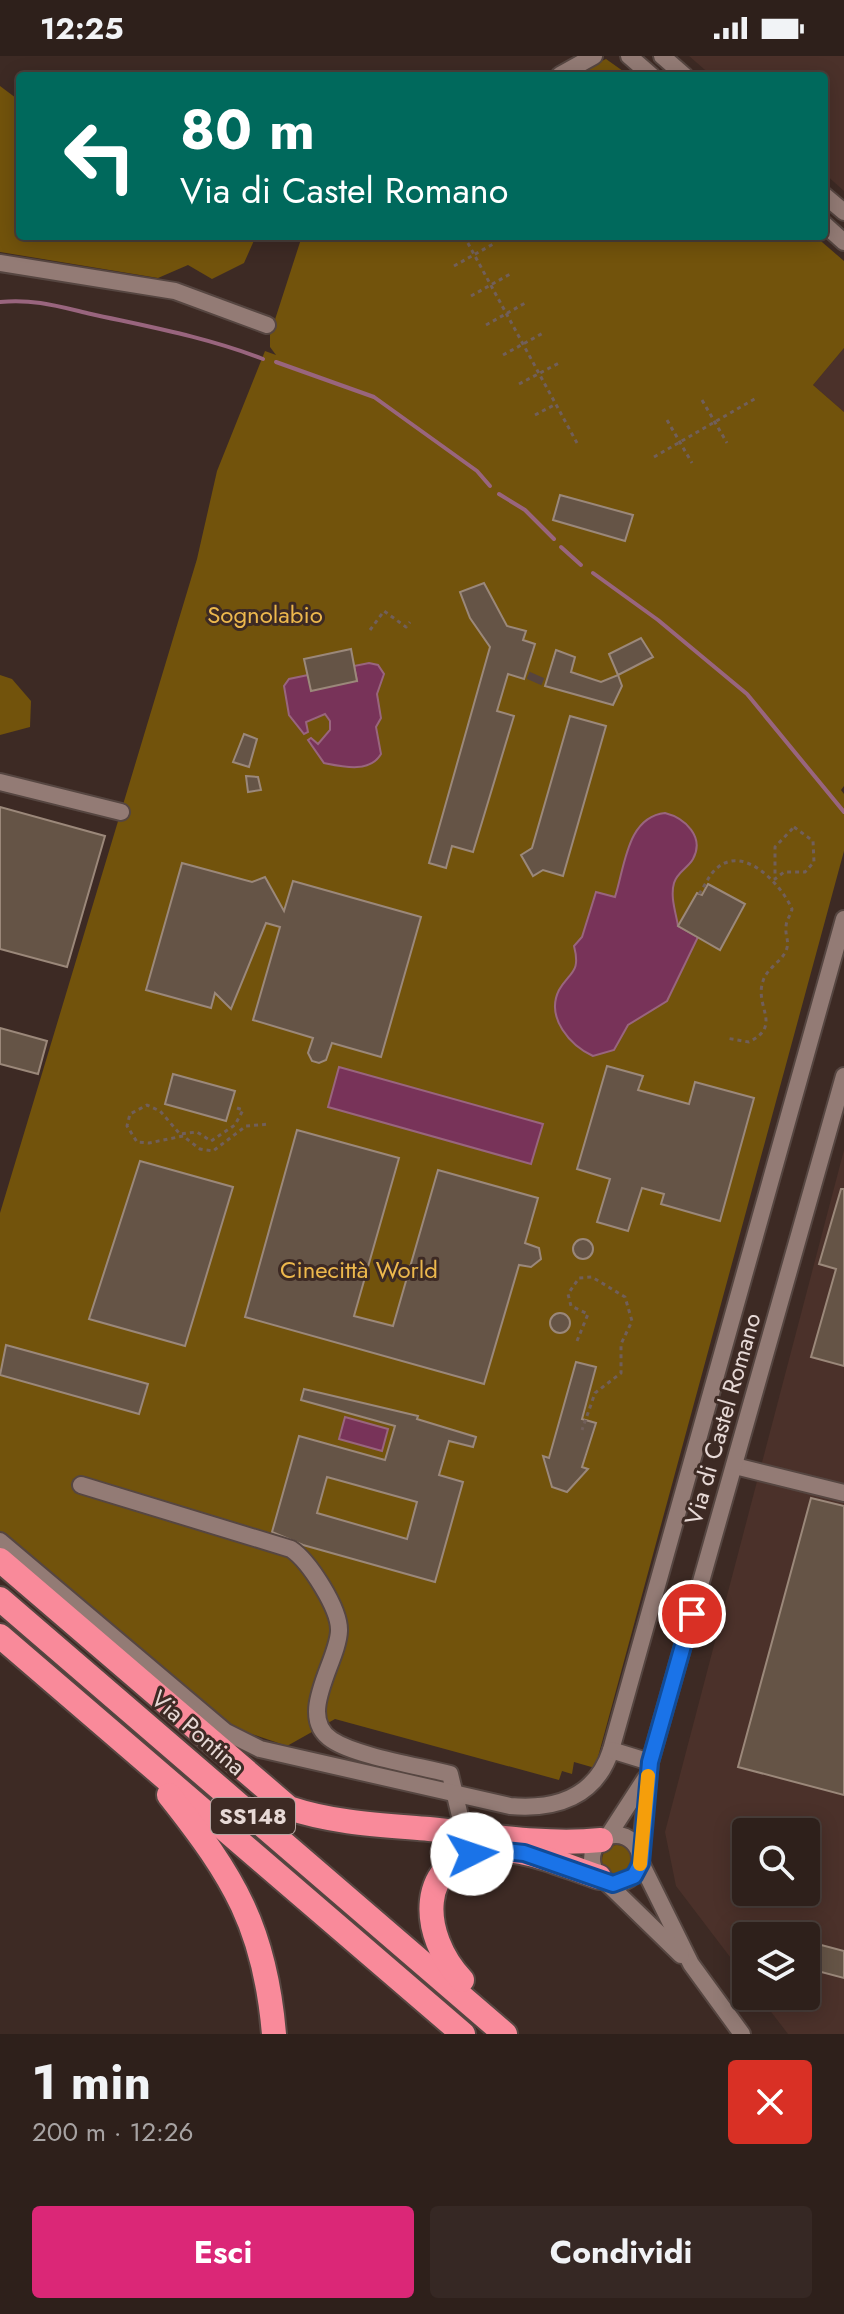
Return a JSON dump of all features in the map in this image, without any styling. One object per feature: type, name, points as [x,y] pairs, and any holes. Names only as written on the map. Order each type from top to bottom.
[{"type":"highway","points":[[0,1560],[289,1808],[309,1815],[553,1842],[605,1838]]},
{"type":"highway","name":"Via Pontina","points":[[0,1599],[505,2034]]},
{"type":"highway","name":"SS148","points":[[0,1636],[463,2034]]},
{"type":"highway","points":[[136,1752],[219,1858],[242,1900],[266,1968],[274,2034]]},
{"type":"highway","points":[[520,2034],[442,1957],[430,1917],[439,1883],[461,1859],[495,1850],[524,1853],[602,1879]]},
{"type":"street","points":[[565,72],[594,56]]},
{"type":"street","points":[[629,56],[647,72]]},
{"type":"street","points":[[662,56],[680,72]]},
{"type":"street","points":[[828,198],[844,212]]},
{"type":"street","points":[[828,228],[844,242]]},
{"type":"street","points":[[0,263],[175,291],[267,325]]},
{"type":"street","points":[[0,782],[121,812]]},
{"type":"street","points":[[0,1541],[226,1732],[260,1749],[510,1806],[557,1805],[592,1784],[611,1750],[844,919]]},
{"type":"street","name":"Via di Castel Romano","points":[[640,1859],[649,1768],[844,1076]]},
{"type":"street","points":[[735,1466],[844,1493]]},
{"type":"street","points":[[81,1485],[291,1549],[305,1558],[337,1615],[340,1630],[318,1702],[317,1716],[324,1733],[347,1746],[450,1774],[464,1833]]},
{"type":"street","points":[[611,1750],[649,1768]]},
{"type":"street","name":"Via di Castel Romano","points":[[605,1838],[649,1768]]},
{"type":"street","points":[[691,1964],[602,1879],[592,1854],[605,1838],[625,1836],[632,1841],[691,1964],[738,2031]]},
{"type":"street","points":[[602,1879],[628,1881],[640,1859]]},
{"type":"path","points":[[466,240],[577,443]]},
{"type":"path","points":[[454,266],[495,243]]},
{"type":"path","points":[[471,296],[512,273]]},
{"type":"path","points":[[486,325],[527,302]]},
{"type":"path","points":[[503,355],[545,332]]},
{"type":"path","points":[[519,384],[561,362]]},
{"type":"path","points":[[654,457],[758,397]]},
{"type":"path","points":[[702,400],[727,443]]},
{"type":"path","points":[[535,415],[556,404]]},
{"type":"path","points":[[667,420],[692,463]]},
{"type":"path","points":[[370,630],[384,611],[406,627],[410,622]]},
{"type":"path","points":[[794,827],[802,830],[813,841],[814,862],[805,872],[784,872],[775,879],[775,847],[794,827]]},
{"type":"path","points":[[699,894],[713,871],[730,862],[750,864],[775,879],[792,909],[787,922],[789,940],[785,952],[762,982],[761,995],[768,1018],[766,1026],[749,1042],[726,1038]]},
{"type":"path","points":[[237,1108],[243,1110],[235,1125],[211,1141],[197,1132],[183,1135],[176,1132],[160,1111],[147,1105],[130,1114],[127,1126],[137,1142],[183,1136],[200,1149],[213,1151],[224,1146],[246,1126],[270,1124]]},
{"type":"path","points":[[577,1341],[588,1314],[571,1306],[570,1287],[585,1276],[625,1297],[632,1321],[621,1344],[621,1373],[595,1393],[582,1430]]},
{"type":"shaded area","points":[[689,56],[844,56],[844,191],[828,177],[828,72],[707,72]]},
{"type":"shaded area","points":[[844,348],[844,412],[813,385]]},
{"type":"shaded area","points":[[378,665],[384,674],[377,694],[381,718],[376,727],[381,754],[363,766],[324,763],[308,740],[311,738],[318,744],[330,730],[330,721],[325,714],[306,722],[308,732],[304,734],[289,715],[284,686],[289,679],[308,675],[357,681],[354,666]]},
{"type":"shaded area","points":[[665,813],[680,819],[695,836],[693,859],[675,879],[673,894],[678,926],[698,937],[667,1001],[628,1025],[614,1050],[593,1056],[576,1045],[562,1030],[555,1011],[556,1000],[575,967],[574,946],[582,937],[596,892],[615,897],[635,833],[652,816]]},
{"type":"shaded area","points":[[339,1067],[543,1124],[531,1164],[328,1107]]},
{"type":"shaded area","points":[[844,1150],[844,2034],[788,2034],[770,2010],[820,2010],[820,1922],[732,1922],[732,1960],[676,1886],[665,1832]]},
{"type":"shaded area","points":[[345,1417],[388,1429],[382,1451],[339,1439]]},
{"type":"green space","points":[[606,59],[624,72],[578,72]]},
{"type":"green space","points":[[0,86],[16,98],[16,240],[254,240],[244,263],[212,279],[188,265],[158,278],[0,252]]},
{"type":"green space","name":"Cinecittà World","points":[[301,240],[820,240],[844,261],[844,348],[813,385],[844,412],[844,786],[841,790],[844,794],[844,851],[595,1768],[574,1762],[572,1774],[562,1771],[559,1780],[335,1719],[287,1746],[228,1726],[0,1531],[0,1213],[197,559],[217,471],[265,351],[276,355],[270,347],[270,335]]},
{"type":"green space","points":[[0,675],[12,679],[31,701],[30,727],[0,735]]},
{"type":"green space","points":[[617,1845],[628,1849],[632,1860],[628,1871],[617,1875],[606,1871],[602,1860],[606,1849]]},
{"type":"building","points":[[560,495],[633,515],[625,541],[553,520]]},
{"type":"building","points":[[484,583],[507,626],[526,631],[523,640],[535,644],[524,679],[508,674],[497,711],[514,716],[473,852],[452,846],[446,868],[429,863],[490,647],[470,618],[460,592]]},
{"type":"building","points":[[641,638],[653,657],[618,675],[609,654]]},
{"type":"building","points":[[351,649],[357,681],[311,691],[304,659]]},
{"type":"building","points":[[556,650],[575,657],[571,672],[601,682],[618,675],[622,686],[613,705],[545,686]]},
{"type":"building","points":[[570,716],[606,726],[563,876],[543,870],[533,876],[521,855],[532,848]]},
{"type":"building","points":[[244,734],[257,739],[249,767],[233,762]]},
{"type":"building","points":[[246,776],[258,777],[261,790],[248,792]]},
{"type":"building","points":[[0,807],[105,836],[67,967],[0,949]]},
{"type":"building","points":[[182,863],[252,882],[265,877],[284,911],[293,881],[421,917],[381,1057],[332,1043],[326,1060],[319,1063],[312,1061],[308,1053],[313,1038],[253,1020],[280,927],[266,923],[231,1009],[215,993],[211,1008],[146,990]]},
{"type":"building","points":[[708,884],[745,904],[720,950],[678,926],[697,893],[702,895]]},
{"type":"building","points":[[0,1028],[47,1041],[38,1074],[0,1064]]},
{"type":"building","points":[[607,1066],[643,1076],[638,1090],[689,1104],[695,1082],[754,1098],[720,1221],[661,1204],[664,1194],[642,1188],[628,1231],[597,1222],[610,1179],[577,1169]]},
{"type":"building","points":[[173,1074],[235,1091],[226,1121],[165,1104]]},
{"type":"building","points":[[297,1130],[399,1158],[354,1316],[393,1326],[438,1170],[538,1198],[525,1243],[539,1248],[541,1259],[531,1267],[519,1265],[484,1384],[245,1317]]},
{"type":"building","points":[[140,1161],[233,1187],[185,1346],[89,1319]]},
{"type":"building","points":[[841,1189],[844,1189],[844,1366],[811,1357],[836,1269],[819,1264]]},
{"type":"building","points":[[583,1239],[590,1242],[593,1249],[590,1256],[583,1259],[576,1256],[573,1249],[576,1242]]},
{"type":"building","points":[[556,1313],[564,1313],[570,1323],[564,1333],[556,1333],[550,1327],[550,1319]]},
{"type":"building","points":[[6,1345],[148,1384],[139,1414],[0,1375]]},
{"type":"building","points":[[576,1362],[596,1367],[582,1419],[596,1423],[582,1467],[588,1469],[567,1492],[552,1487],[543,1456],[549,1458]]},
{"type":"building","points":[[304,1389],[418,1416],[417,1419],[476,1437],[473,1447],[449,1441],[439,1475],[463,1482],[435,1582],[303,1545],[272,1532],[299,1436],[385,1460],[395,1426],[301,1400]],"holes":[[[327,1477],[417,1502],[407,1539],[317,1513]]]},
{"type":"building","points":[[811,1498],[844,1506],[844,1795],[738,1767]]},
{"type":"building","points":[[820,1945],[844,1951],[844,1978],[820,1972]]},
{"type":"waterway","points":[[0,302],[24,301],[56,306],[199,339],[263,359]]},
{"type":"waterway","points":[[276,362],[374,397],[477,471],[490,486]]},
{"type":"waterway","points":[[499,494],[525,510],[554,539]]},
{"type":"waterway","points":[[561,547],[581,565]]},
{"type":"waterway","points":[[593,573],[658,620],[747,694],[844,812]]},
{"type":"tunnel","points":[[534,682],[537,675]]},
{"type":"slow traffic","points":[[640,1864],[648,1776]]},
{"type":"route","points":[[472,1854],[495,1850],[524,1853],[613,1884],[628,1881],[634,1876],[641,1863],[650,1762],[692,1614]]},
{"type":"park label","name":"Sognolabio","points":[[265,615]]}]
